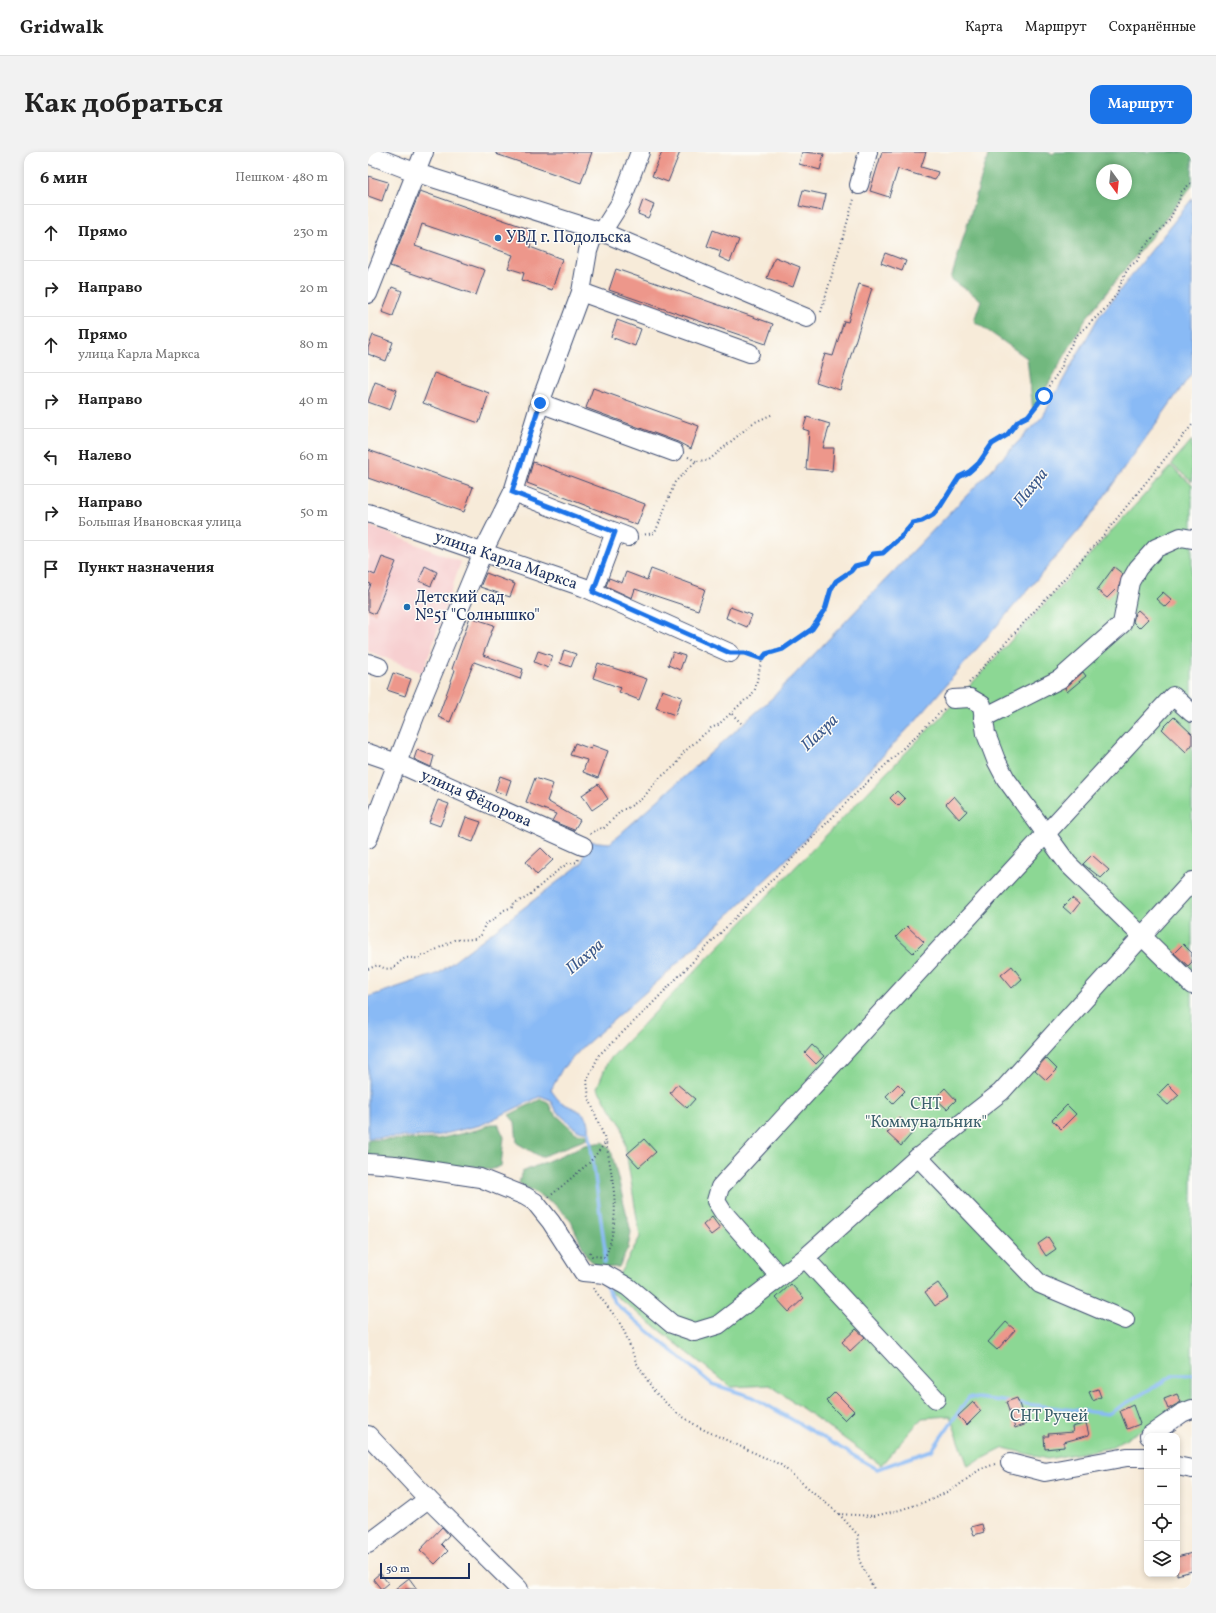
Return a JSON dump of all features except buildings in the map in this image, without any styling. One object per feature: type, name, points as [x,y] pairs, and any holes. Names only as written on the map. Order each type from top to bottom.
[{"type":"street","points":[[368,294],[410,183],[417,172],[424,152]]},
{"type":"street","points":[[368,839],[483,552],[512,492],[540,403],[581,292],[588,251],[592,239],[602,232],[620,202],[640,152]]},
{"type":"street","points":[[859,185],[868,152]]},
{"type":"street","points":[[368,154],[417,172],[602,232],[814,315]]},
{"type":"street","points":[[581,292],[750,353]]},
{"type":"street","points":[[540,403],[674,452]]},
{"type":"street","points":[[512,492],[622,535],[593,592]]},
{"type":"street","name":"улица Карла Маркса","points":[[368,513],[483,552],[593,592],[730,653]]},
{"type":"street","points":[[983,718],[1060,679],[1122,624],[1130,582],[1138,568],[1156,548],[1181,537],[1192,539]]},
{"type":"street","points":[[780,1277],[723,1212],[716,1201],[720,1187],[1173,696],[1192,713]]},
{"type":"street","points":[[953,700],[970,698],[982,705],[983,718],[991,747],[1006,778],[1068,864],[1192,985]]},
{"type":"street","name":"улица Фёдорова","points":[[368,753],[397,764],[580,857]]},
{"type":"street","points":[[368,1163],[396,1165],[480,1178],[525,1196],[535,1202],[551,1222],[583,1272],[605,1274],[628,1287],[672,1324],[696,1332],[718,1325],[805,1258],[918,1158],[1001,1092],[1144,937],[1192,881]]},
{"type":"street","points":[[918,1158],[1040,1284],[1125,1320]]},
{"type":"street","points":[[805,1258],[936,1400]]},
{"type":"street","points":[[1154,1433],[1182,1413],[1192,1409]]},
{"type":"street","points":[[368,1435],[428,1499],[519,1589]]},
{"type":"street","points":[[1126,1457],[1144,1440]]},
{"type":"street","points":[[1010,1463],[1044,1472],[1126,1457],[1144,1456]]},
{"type":"street","points":[[1180,1467],[1192,1469]]},
{"type":"street","points":[[368,1544],[428,1499]]},
{"type":"path","points":[[368,969],[378,965],[386,968],[393,967],[408,958],[420,958],[422,955],[426,955],[454,940],[475,939],[481,935],[485,924],[493,920],[504,910],[513,907],[514,903],[526,898],[557,871],[580,857],[591,833],[600,828],[603,829],[607,827],[623,808],[626,809],[643,798],[657,780],[676,765],[683,754],[711,728],[732,714],[752,695],[759,677],[762,659],[766,654],[783,649],[812,629],[825,610],[831,589],[836,581],[851,571],[855,566],[867,563],[873,554],[883,553],[902,536],[913,523],[922,521],[933,515],[940,507],[959,477],[969,472],[979,463],[992,444],[1007,435],[1018,421],[1028,416],[1062,367],[1063,359],[1074,338],[1105,309],[1116,294],[1125,274],[1137,261],[1144,246],[1168,222],[1179,201],[1181,192],[1192,182]]},
{"type":"path","points":[[814,315],[859,185]]},
{"type":"path","points":[[622,535],[654,533],[675,482],[696,461],[710,460],[753,423],[773,414]]},
{"type":"path","points":[[588,1250],[592,1256],[605,1257],[610,1244],[616,1207],[606,1142],[589,1098],[586,1081],[599,1054],[646,1010],[849,800],[953,700],[1102,537],[1191,429],[1192,425]]},
{"type":"path","points":[[730,653],[745,653],[762,659]]},
{"type":"path","points":[[732,714],[741,723]]},
{"type":"path","points":[[535,1202],[552,1196],[588,1164],[606,1142]]},
{"type":"path","points":[[583,1272],[590,1285],[618,1320],[625,1333],[636,1362],[654,1391],[674,1411],[700,1428],[781,1465],[839,1514],[858,1535],[860,1562],[874,1589]]},
{"type":"path","points":[[839,1514],[874,1516],[900,1510],[931,1500],[955,1488],[979,1470],[997,1463],[1010,1463]]},
{"type":"shaded area","name":"Детский сад №51 \"Солнышко\"","points":[[368,525],[461,562],[423,673],[368,651]]},
{"type":"green space","points":[[989,152],[1046,152],[1053,154],[1055,152],[1192,152],[1192,186],[1087,317],[1033,411],[1027,358],[974,321],[981,300],[951,279]]},
{"type":"green space","points":[[1192,440],[1192,482],[1171,464]]},
{"type":"green space","name":"СНТ \"Коммунальник\"","points":[[1171,466],[1192,485],[1192,1404],[1174,1412],[1109,1448],[1047,1459],[1004,1448],[968,1466],[950,1416],[922,1418],[881,1465],[770,1385],[731,1387],[610,1291],[640,1237],[622,1126],[597,1088],[608,1061],[952,705]]},
{"type":"green space","points":[[541,1099],[548,1102],[552,1111],[576,1133],[587,1134],[587,1139],[541,1157],[517,1143],[515,1122],[509,1115]]},
{"type":"green space","points":[[491,1124],[498,1124],[504,1137],[501,1166],[490,1170],[473,1166],[456,1170],[427,1172],[410,1180],[380,1171],[368,1170],[368,1140],[438,1139],[481,1129]]},
{"type":"green space","points":[[603,1142],[611,1150],[631,1232],[628,1248],[619,1267],[599,1268],[587,1257],[570,1219],[553,1203],[519,1183],[522,1172],[585,1145]]},
{"type":"water","name":"Пахра","points":[[1192,199],[1192,373],[1086,522],[915,721],[784,862],[664,976],[584,1046],[562,1069],[551,1090],[561,1102],[581,1112],[585,1116],[588,1120],[589,1132],[577,1130],[555,1110],[550,1100],[541,1096],[481,1125],[436,1136],[368,1138],[368,997],[439,973],[582,863],[587,841],[610,843],[771,699],[1043,416],[1098,318]]},
{"type":"waterway","points":[[589,1132],[605,1250],[604,1263]]},
{"type":"waterway","points":[[603,1281],[616,1304],[712,1384],[753,1397],[877,1469],[932,1450],[969,1397],[1108,1414],[1174,1375],[1192,1375]]},
{"type":"place","name":"УВД г. Подольска","points":[[498,238]]},
{"type":"place","name":"Детский сад №51 \"Солнышко\"","points":[[407,607]]},
{"type":"route","points":[[540,403],[512,492],[615,532],[593,592],[730,653],[745,653],[762,659],[769,652],[783,649],[805,636],[809,630],[812,629],[825,610],[825,606],[829,601],[831,589],[836,581],[844,574],[851,571],[855,566],[867,563],[873,554],[883,553],[902,536],[913,523],[922,521],[933,515],[940,507],[943,500],[959,477],[962,474],[964,475],[969,472],[979,463],[992,444],[1007,435],[1018,421],[1028,416],[1040,399],[1044,396]]},
{"type":"park label","name":"СНТ Ручей","points":[[1049,1417]]}]
